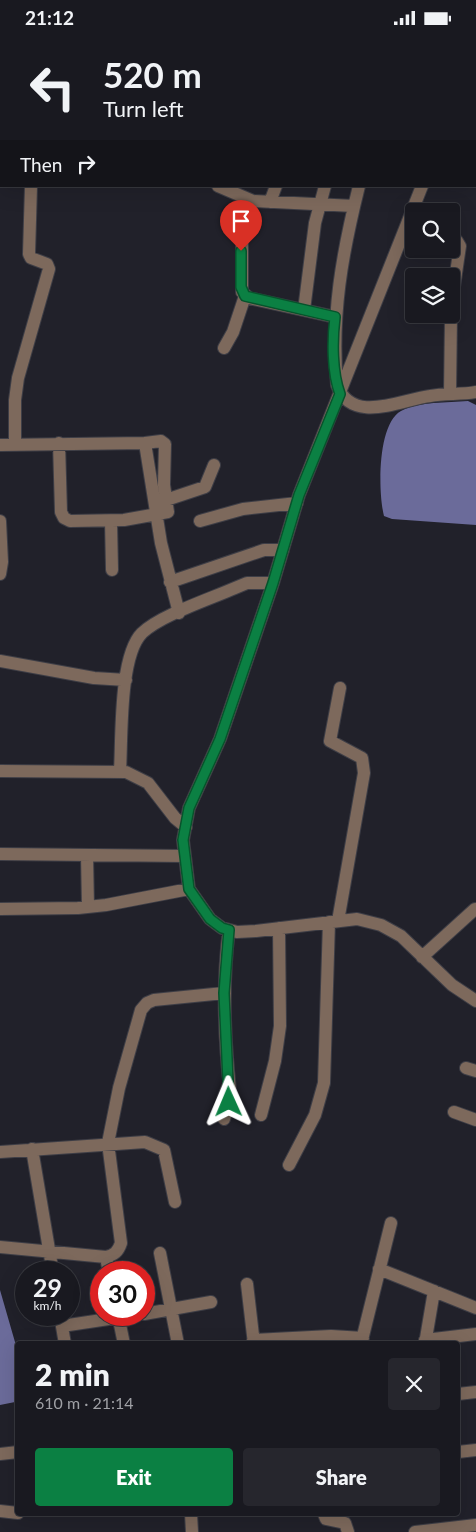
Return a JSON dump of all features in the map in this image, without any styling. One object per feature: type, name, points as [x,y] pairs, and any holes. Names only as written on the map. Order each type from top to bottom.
[{"type":"street","points":[[15,444],[15,400],[18,378],[49,269],[47,264],[31,258],[29,254],[31,187]]},
{"type":"street","points":[[224,187],[252,201],[354,206]]},
{"type":"street","points":[[270,202],[276,187]]},
{"type":"street","points":[[304,310],[314,223],[325,187]]},
{"type":"street","points":[[359,187],[335,317],[335,366],[340,394],[355,404],[374,408],[429,396],[476,392]]},
{"type":"street","points":[[416,203],[422,187]]},
{"type":"street","points":[[224,348],[233,332],[245,296],[241,287],[242,197]]},
{"type":"street","points":[[405,234],[297,503],[273,583],[220,739],[189,808],[183,840],[189,889],[210,919],[222,928],[238,932],[357,919],[381,925],[401,937],[452,985],[476,1001]]},
{"type":"street","points":[[245,296],[335,317]]},
{"type":"street","points":[[450,394],[451,323]]},
{"type":"street","points":[[0,445],[59,443],[145,443],[161,441],[166,444],[166,500],[168,512],[111,521],[70,521],[64,519],[62,512],[59,443]]},
{"type":"street","points":[[145,443],[155,515],[179,613]]},
{"type":"street","points":[[166,500],[205,487],[214,465]]},
{"type":"street","points":[[200,521],[243,509],[297,503]]},
{"type":"street","points":[[0,521],[2,562],[0,574]]},
{"type":"street","points":[[111,521],[112,570]]},
{"type":"street","points":[[170,582],[264,550],[283,550]]},
{"type":"street","points":[[120,771],[126,667],[135,641],[155,625],[247,583],[273,583]]},
{"type":"street","points":[[0,661],[94,678],[126,680]]},
{"type":"street","points":[[289,1165],[315,1115],[324,1083],[334,922],[364,773],[362,758],[355,753],[336,746],[330,741],[340,688]]},
{"type":"street","points":[[0,771],[120,771],[148,783],[175,818],[186,827]]},
{"type":"street","points":[[0,853],[185,856]]},
{"type":"street","points":[[87,855],[88,907]]},
{"type":"street","points":[[0,909],[88,907],[189,889]]},
{"type":"street","points":[[422,957],[475,909]]},
{"type":"street","points":[[261,1115],[275,1061],[280,1026],[279,928]]},
{"type":"street","points":[[224,1119],[229,1102],[230,1089],[224,993],[229,930]]},
{"type":"street","points":[[0,1247],[106,1257],[113,1255],[119,1250],[121,1243],[108,1143],[119,1088],[141,1010],[147,1003],[154,1000],[224,993]]},
{"type":"street","points":[[454,1113],[476,1120]]},
{"type":"street","points":[[0,1152],[144,1142],[164,1150],[175,1202]]},
{"type":"street","points":[[32,1149],[50,1261]]},
{"type":"street","points":[[281,1341],[344,1336],[362,1341],[390,1223]]},
{"type":"street","points":[[160,1253],[177,1341]]},
{"type":"street","points":[[106,1257],[107,1261]]},
{"type":"street","points":[[379,1269],[476,1308]]},
{"type":"street","points":[[247,1284],[253,1341]]},
{"type":"street","points":[[425,1341],[434,1291]]},
{"type":"street","points":[[155,1312],[211,1302]]},
{"type":"street","points":[[62,1326],[64,1341]]},
{"type":"street","points":[[120,1326],[123,1341]]},
{"type":"street","points":[[431,1341],[476,1334]]},
{"type":"street","points":[[460,1394],[476,1392]]},
{"type":"street","points":[[460,1452],[476,1449]]},
{"type":"street","points":[[0,1454],[15,1452]]},
{"type":"street","points":[[0,1511],[15,1513]]},
{"type":"street","points":[[191,1516],[192,1532]]},
{"type":"street","points":[[325,1516],[326,1519],[345,1523],[348,1532]]},
{"type":"street","points":[[416,1532],[439,1531],[476,1525]]},
{"type":"water","points":[[468,401],[476,405],[476,525],[392,519],[384,516],[380,476],[381,460],[387,430],[393,418],[401,411],[417,405]]},
{"type":"water","points":[[0,1290],[15,1342],[15,1402],[0,1405]]},
{"type":"route","points":[[229,1102],[230,1089],[224,1003],[224,973],[229,930],[222,928],[210,919],[189,889],[183,840],[189,808],[204,770],[220,739],[273,583],[299,495],[340,394],[335,366],[335,317],[245,296],[241,287],[241,251]]}]
